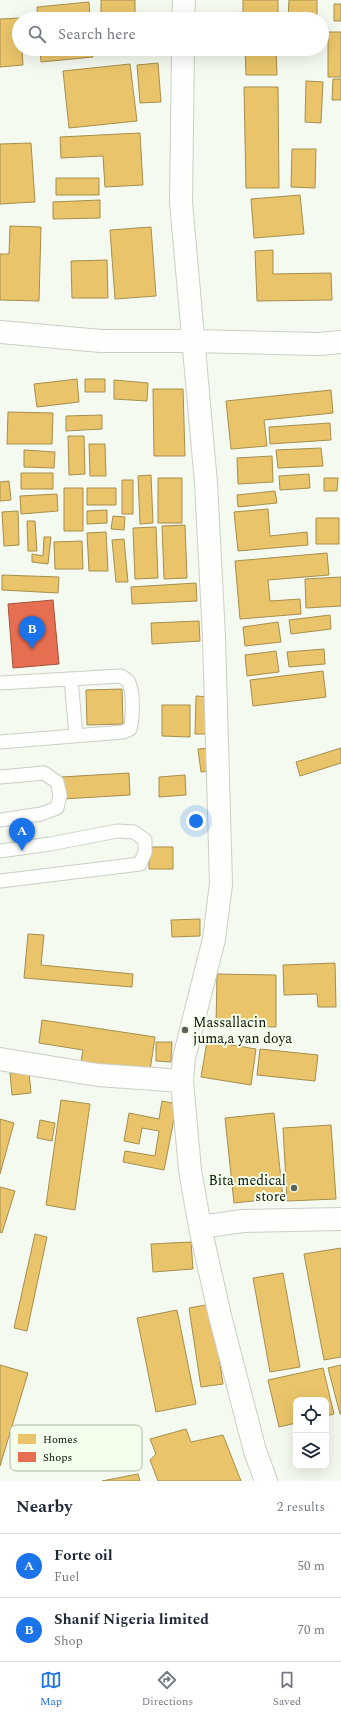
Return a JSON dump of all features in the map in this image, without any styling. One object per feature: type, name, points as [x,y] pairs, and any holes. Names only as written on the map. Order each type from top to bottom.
[{"type":"street","points":[[183,12],[184,0]]},
{"type":"street","points":[[183,56],[181,202],[206,483],[214,637],[221,884],[214,939],[184,1058],[182,1081],[190,1170],[200,1227],[232,1361],[256,1451],[266,1481]]},
{"type":"street","points":[[0,332],[101,341],[194,341],[318,344],[341,342]]},
{"type":"street","points":[[0,1059],[98,1075],[182,1081]]},
{"type":"street","points":[[200,1227],[243,1221],[341,1219]]},
{"type":"lane","points":[[0,683],[120,676],[127,680],[131,687],[132,722],[130,729],[123,732],[0,742]]},
{"type":"lane","points":[[71,679],[76,736]]},
{"type":"lane","points":[[0,777],[44,773],[57,782],[60,795],[57,808],[41,814],[0,820]]},
{"type":"lane","points":[[0,851],[50,844],[118,831],[134,832],[145,840],[145,852],[140,864],[0,881]]},
{"type":"building: Homes","points":[[101,0],[135,0],[135,12],[101,12]]},
{"type":"building: Homes","points":[[243,0],[278,0],[278,12],[243,12]]},
{"type":"building: Homes","points":[[289,0],[317,0],[317,12],[288,12]]},
{"type":"building: Homes","points":[[89,2],[90,12],[37,12],[37,7]]},
{"type":"building: Homes","points":[[334,4],[341,4],[341,21],[334,21]]},
{"type":"building: Homes","points":[[12,18],[12,56],[22,56],[23,65],[0,67],[0,19]]},
{"type":"building: Homes","points":[[329,32],[341,32],[341,77],[328,77]]},
{"type":"building: Homes","points":[[41,56],[93,56],[93,57],[41,62]]},
{"type":"building: Homes","points":[[245,56],[276,56],[277,75],[246,75]]},
{"type":"building: Homes","points":[[158,63],[161,102],[140,103],[137,65]]},
{"type":"building: Homes","points":[[130,64],[137,121],[69,128],[63,71]]},
{"type":"building: Homes","points":[[333,79],[341,79],[341,100],[332,100]]},
{"type":"building: Homes","points":[[306,81],[323,82],[321,123],[305,122]]},
{"type":"building: Homes","points":[[244,87],[278,87],[279,188],[246,188]]},
{"type":"building: Homes","points":[[140,133],[143,185],[105,187],[103,156],[61,158],[60,137]]},
{"type":"building: Homes","points":[[31,143],[35,202],[0,204],[0,144]]},
{"type":"building: Homes","points":[[292,149],[316,149],[315,188],[291,187]]},
{"type":"building: Homes","points":[[56,178],[99,178],[99,195],[56,195]]},
{"type":"building: Homes","points":[[300,195],[304,234],[254,238],[251,199]]},
{"type":"building: Homes","points":[[100,200],[100,218],[53,219],[53,202]]},
{"type":"building: Homes","points":[[10,226],[41,227],[39,301],[0,300],[0,254],[9,254]]},
{"type":"building: Homes","points":[[151,227],[156,296],[115,299],[110,230]]},
{"type":"building: Homes","points":[[273,250],[273,274],[331,273],[332,300],[257,301],[255,251]]},
{"type":"building: Homes","points":[[107,260],[108,298],[72,298],[71,261]]},
{"type":"building: Homes","points":[[77,379],[79,402],[37,407],[34,384]]},
{"type":"building: Homes","points":[[85,379],[105,379],[105,392],[85,392]]},
{"type":"building: Homes","points":[[114,380],[148,383],[147,401],[114,399]]},
{"type":"building: Homes","points":[[153,389],[183,389],[185,456],[154,456]]},
{"type":"building: Homes","points":[[331,390],[333,413],[264,420],[267,446],[231,449],[226,401]]},
{"type":"building: Homes","points":[[8,412],[53,413],[52,444],[7,444]]},
{"type":"building: Homes","points":[[102,415],[102,429],[66,431],[66,416]]},
{"type":"building: Homes","points":[[330,423],[331,440],[270,444],[269,427]]},
{"type":"building: Homes","points":[[68,436],[84,436],[85,474],[69,475]]},
{"type":"building: Homes","points":[[89,444],[105,444],[106,476],[90,476]]},
{"type":"building: Homes","points":[[321,448],[323,466],[278,468],[276,450]]},
{"type":"building: Homes","points":[[24,450],[55,452],[54,468],[24,467]]},
{"type":"building: Homes","points":[[272,456],[273,482],[238,484],[237,458]]},
{"type":"building: Homes","points":[[21,473],[53,473],[53,489],[21,489]]},
{"type":"building: Homes","points":[[309,474],[310,488],[280,490],[279,476]]},
{"type":"building: Homes","points":[[151,475],[153,523],[140,524],[138,476]]},
{"type":"building: Homes","points":[[158,478],[182,478],[182,523],[158,523]]},
{"type":"building: Homes","points":[[324,478],[338,478],[337,491],[324,491]]},
{"type":"building: Homes","points":[[122,480],[133,480],[133,514],[122,514]]},
{"type":"building: Homes","points":[[9,481],[11,500],[0,501],[0,482]]},
{"type":"building: Homes","points":[[64,488],[83,488],[83,531],[64,531]]},
{"type":"building: Homes","points":[[87,488],[116,488],[116,505],[87,505]]},
{"type":"building: Homes","points":[[275,491],[277,503],[238,507],[237,495]]},
{"type":"building: Homes","points":[[57,494],[58,511],[21,514],[20,496]]},
{"type":"building: Homes","points":[[268,509],[270,536],[307,532],[308,545],[238,551],[234,512]]},
{"type":"building: Homes","points":[[107,510],[107,523],[87,524],[87,511]]},
{"type":"building: Homes","points":[[18,511],[19,545],[4,546],[2,512]]},
{"type":"building: Homes","points":[[113,516],[125,517],[124,530],[111,529]]},
{"type":"building: Homes","points":[[316,518],[339,518],[339,544],[316,544]]},
{"type":"building: Homes","points":[[27,521],[35,521],[37,551],[28,551]]},
{"type":"building: Homes","points":[[185,525],[187,578],[164,579],[162,526]]},
{"type":"building: Homes","points":[[156,527],[158,578],[135,579],[133,528]]},
{"type":"building: Homes","points":[[106,532],[108,571],[89,571],[87,533]]},
{"type":"building: Homes","points":[[44,537],[51,537],[48,564],[32,562],[32,554],[43,556]]},
{"type":"building: Homes","points":[[124,539],[128,582],[116,582],[112,540]]},
{"type":"building: Homes","points":[[82,541],[83,569],[55,569],[54,542]]},
{"type":"building: Homes","points":[[327,553],[329,575],[268,580],[270,601],[300,599],[301,614],[240,619],[235,561]]},
{"type":"building: Homes","points":[[2,575],[59,577],[58,593],[2,590]]},
{"type":"building: Homes","points":[[341,577],[341,606],[306,608],[305,579]]},
{"type":"building: Homes","points":[[196,583],[197,601],[132,604],[131,587]]},
{"type":"building: Homes","points":[[330,615],[331,629],[291,634],[289,620]]},
{"type":"building: Homes","points":[[199,621],[200,641],[152,644],[151,623]]},
{"type":"building: Homes","points":[[278,622],[281,642],[245,646],[243,627]]},
{"type":"building: Homes","points":[[324,649],[325,664],[289,667],[287,652]]},
{"type":"building: Homes","points":[[276,651],[279,672],[247,676],[245,655]]},
{"type":"building: Homes","points":[[323,671],[326,697],[253,706],[250,680]]},
{"type":"building: Homes","points":[[122,689],[123,724],[87,725],[86,690]]},
{"type":"building: Homes","points":[[196,696],[210,697],[209,734],[195,734]]},
{"type":"building: Homes","points":[[162,705],[190,705],[190,737],[162,736]]},
{"type":"building: Homes","points":[[210,748],[213,771],[201,772],[198,749]]},
{"type":"building: Homes","points":[[341,748],[341,763],[300,776],[296,762]]},
{"type":"building: Homes","points":[[129,773],[130,795],[63,799],[61,777]]},
{"type":"building: Homes","points":[[185,775],[186,795],[159,797],[159,777]]},
{"type":"building: Homes","points":[[149,847],[173,847],[173,869],[149,869]]},
{"type":"building: Homes","points":[[200,919],[200,936],[172,937],[171,920]]},
{"type":"building: Homes","points":[[28,934],[44,935],[41,965],[133,974],[132,987],[24,978]]},
{"type":"building: Homes","points":[[335,963],[336,1007],[318,1007],[317,994],[284,995],[283,965]]},
{"type":"building: Homes","points":[[217,974],[276,975],[276,1027],[216,1026]]},
{"type":"building: Homes","points":[[42,1020],[155,1037],[149,1077],[80,1067],[83,1050],[39,1043]]},
{"type":"building: Homes","points":[[207,1041],[256,1049],[251,1085],[201,1077]]},
{"type":"building: Homes","points":[[156,1042],[172,1042],[171,1062],[156,1061]]},
{"type":"building: Homes","points":[[260,1049],[318,1055],[315,1081],[257,1075]]},
{"type":"building: Homes","points":[[29,1072],[31,1093],[12,1095],[10,1073]]},
{"type":"building: Homes","points":[[61,1100],[90,1104],[75,1210],[46,1205]]},
{"type":"building: Homes","points":[[162,1101],[177,1104],[164,1170],[123,1162],[125,1151],[155,1156],[159,1131],[142,1128],[139,1144],[124,1141],[129,1113],[159,1119]]},
{"type":"building: Homes","points":[[274,1113],[283,1198],[234,1203],[225,1118]]},
{"type":"building: Homes","points":[[0,1119],[14,1123],[0,1174]]},
{"type":"building: Homes","points":[[40,1120],[55,1123],[52,1141],[37,1138]]},
{"type":"building: Homes","points":[[331,1125],[336,1199],[287,1201],[283,1128]]},
{"type":"building: Homes","points":[[0,1187],[15,1191],[2,1233],[0,1232]]},
{"type":"building: Homes","points":[[35,1234],[47,1237],[27,1331],[14,1328]]},
{"type":"building: Homes","points":[[191,1242],[193,1269],[153,1272],[151,1244]]},
{"type":"building: Homes","points":[[341,1248],[341,1357],[324,1360],[304,1254]]},
{"type":"building: Homes","points":[[283,1273],[300,1367],[270,1372],[253,1278]]},
{"type":"building: Homes","points":[[211,1304],[223,1384],[201,1387],[189,1308]]},
{"type":"building: Homes","points":[[177,1310],[196,1404],[156,1412],[137,1318]]},
{"type":"building: Homes","points":[[0,1365],[28,1373],[12,1425],[10,1425],[10,1433],[0,1466]]},
{"type":"building: Homes","points":[[341,1365],[341,1414],[340,1414],[328,1368]]},
{"type":"building: Homes","points":[[323,1368],[334,1414],[329,1415],[329,1397],[293,1397],[293,1424],[279,1427],[268,1380]]},
{"type":"building: Homes","points":[[186,1429],[191,1442],[223,1435],[241,1481],[158,1481],[150,1460],[156,1454],[150,1439]]},
{"type":"building: Homes","points":[[138,1474],[140,1481],[102,1481]]},
{"type":"building: Shops","points":[[53,600],[59,664],[13,668],[8,604]]},
{"type":"place","name":"Shanif Nigeria limited","points":[[32,649]]},
{"type":"place","name":"Forte oil","points":[[22,851]]},
{"type":"place","name":"Massallacin juma,a yan doya","points":[[185,1030]]},
{"type":"place","name":"Bita medical store","points":[[294,1188]]}]
